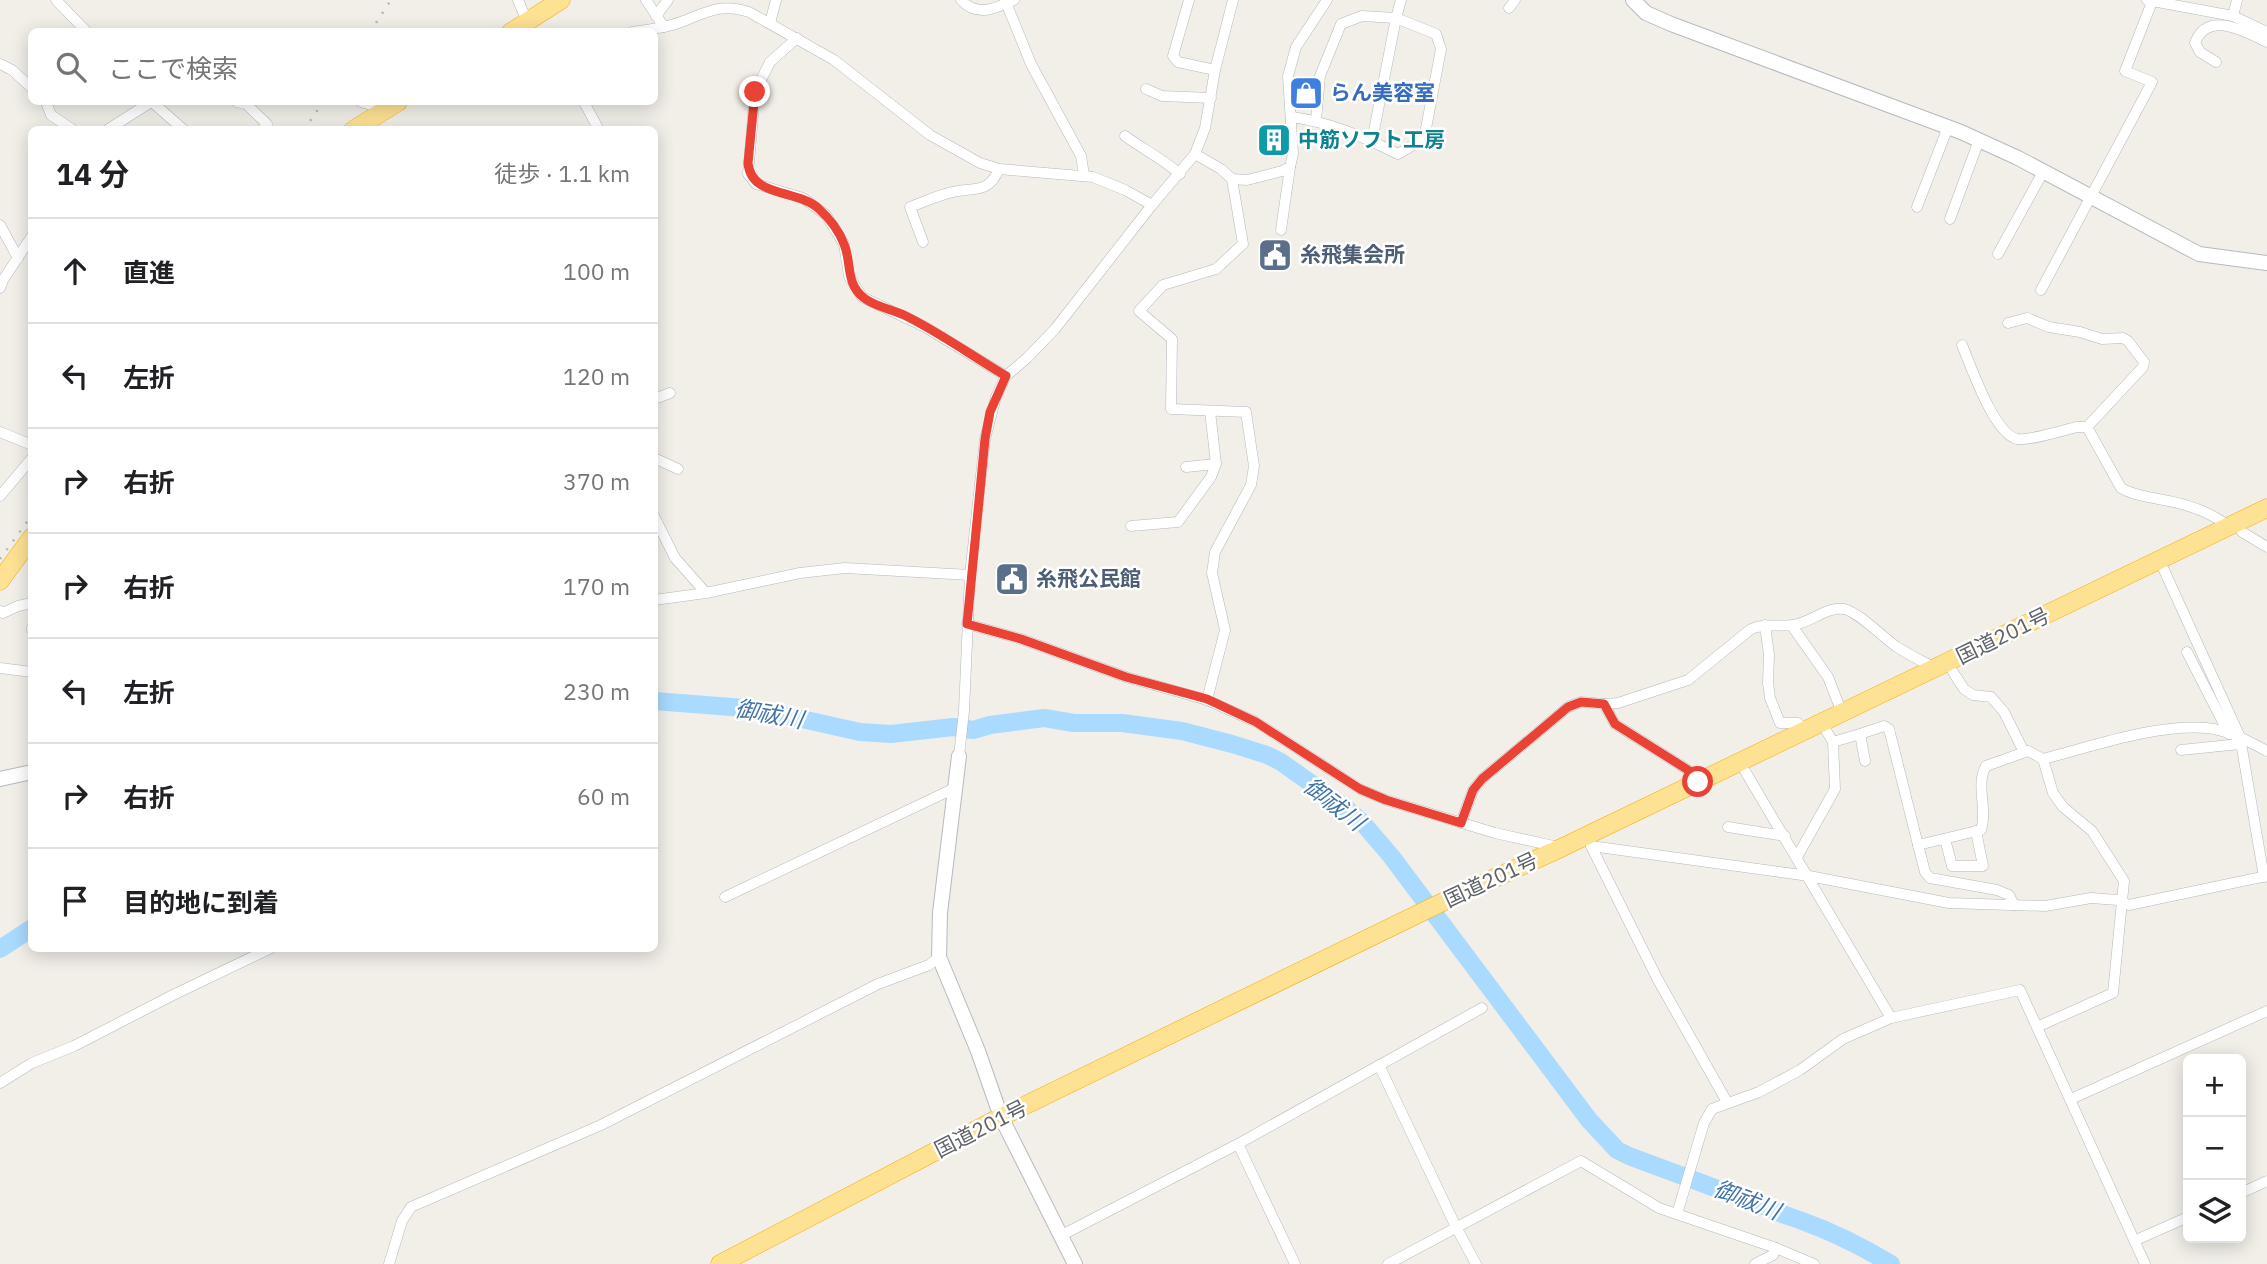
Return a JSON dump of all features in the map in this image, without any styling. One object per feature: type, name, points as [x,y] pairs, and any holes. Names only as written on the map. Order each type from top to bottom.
[{"type":"highway","points":[[521,27],[561,0]]},
{"type":"highway","points":[[364,126],[392,105]]},
{"type":"highway","name":"国道201号","points":[[720,1264],[1698,782],[1842,713],[1945,670],[2164,570],[2236,530],[2267,508]]},
{"type":"highway","name":"国道201号","points":[[1456,901],[1591,846],[1745,771],[1830,737],[1945,670],[2236,530],[2267,520]]},
{"type":"highway","points":[[0,581],[28,547]]},
{"type":"highway","name":"国道201号","points":[[746,1264],[1004,1122]]},
{"type":"street","points":[[56,0],[83,28]]},
{"type":"street","points":[[518,0],[521,27]]},
{"type":"street","points":[[646,0],[664,27]]},
{"type":"street","points":[[656,16],[668,0]]},
{"type":"street","points":[[770,23],[776,0]]},
{"type":"street","points":[[961,0],[974,10],[992,10],[1008,1],[1031,64],[1081,156],[1084,175]]},
{"type":"street","points":[[1189,0],[1173,55],[1178,62],[1215,70]]},
{"type":"street","points":[[1075,1264],[1004,1122],[939,957],[940,913],[964,711],[970,575],[985,439],[990,412],[1006,376],[1055,329],[1195,154],[1205,128],[1215,70],[1233,0]]},
{"type":"street","points":[[1281,230],[1293,154],[1287,76],[1296,47],[1327,0]]},
{"type":"street","points":[[1372,141],[1401,0]]},
{"type":"street","points":[[1633,0],[1646,13],[1681,29],[1979,140],[2199,254],[2267,263]]},
{"type":"street","points":[[2233,16],[2237,0]]},
{"type":"street","points":[[2041,290],[2151,82],[2125,71],[2149,1],[2233,16],[2267,32]]},
{"type":"street","points":[[658,28],[727,4],[749,12],[834,60],[930,135],[980,163],[999,169],[1084,175],[1105,181],[1152,205]]},
{"type":"street","points":[[1292,117],[1315,120],[1372,141],[1398,154],[1424,139],[1441,50],[1436,34],[1396,18],[1362,16],[1341,24],[1320,76],[1315,120]]},
{"type":"street","points":[[2216,62],[2200,52],[2195,43],[2198,34],[2205,27],[2221,24],[2267,42]]},
{"type":"street","points":[[797,38],[770,62],[755,92],[748,174],[765,188],[803,198],[826,215],[844,244],[849,276],[862,297],[925,327],[1006,376]]},
{"type":"street","points":[[0,64],[12,70],[28,84]]},
{"type":"street","points":[[1146,89],[1162,96],[1212,98]]},
{"type":"street","points":[[47,105],[51,115],[67,126]]},
{"type":"street","points":[[113,126],[146,105]]},
{"type":"street","points":[[155,105],[179,126]]},
{"type":"street","points":[[247,105],[267,124],[265,126]]},
{"type":"street","points":[[586,105],[597,126]]},
{"type":"street","points":[[1917,206],[1948,127]]},
{"type":"street","points":[[1125,136],[1180,174]]},
{"type":"street","points":[[1950,219],[1979,140]]},
{"type":"street","points":[[1195,154],[1233,179],[1247,180],[1282,172],[1290,167]]},
{"type":"street","points":[[923,242],[910,207],[953,192],[987,185],[994,181],[999,169]]},
{"type":"street","points":[[1998,254],[2043,172]]},
{"type":"street","points":[[1207,699],[1225,630],[1212,573],[1215,552],[1251,485],[1254,466],[1246,412],[1171,408],[1171,339],[1139,311],[1163,285],[1216,269],[1243,244],[1233,179]]},
{"type":"street","points":[[0,225],[18,258]]},
{"type":"street","points":[[0,288],[2,280],[28,242]]},
{"type":"street","points":[[1962,345],[1993,414],[2010,435],[2020,439],[2087,427],[2143,367],[2144,362],[2123,338],[2102,339],[2049,327],[2027,318],[2008,323]]},
{"type":"street","points":[[658,398],[670,394]]},
{"type":"street","points":[[1131,526],[1178,522],[1211,477],[1216,464],[1210,411]]},
{"type":"street","points":[[2087,427],[2121,488],[2129,493],[2176,502],[2216,516],[2267,547]]},
{"type":"street","points":[[0,432],[28,443]]},
{"type":"street","points":[[658,460],[678,469]]},
{"type":"street","points":[[2,491],[28,462]]},
{"type":"street","points":[[1186,467],[1216,464]]},
{"type":"street","points":[[658,524],[675,558],[706,593]]},
{"type":"street","points":[[658,599],[706,593],[800,573],[845,568],[970,575]]},
{"type":"street","points":[[1591,846],[1809,876],[1949,903],[2045,906],[2091,898],[2129,905],[2266,876],[2236,738],[2164,570]]},
{"type":"street","points":[[0,611],[3,613],[28,604]]},
{"type":"street","points":[[1461,823],[1473,790],[1482,779],[1568,707],[1581,702],[1618,704],[1688,680],[1751,629],[1765,625],[1792,626],[1827,611],[1843,609],[1897,647],[1945,670],[1973,695],[1990,697],[2004,712],[2024,752]]},
{"type":"street","points":[[967,624],[1021,639],[1126,677],[1207,699],[1256,722],[1360,789],[1386,800],[1461,823],[1561,848]]},
{"type":"street","points":[[1765,625],[1770,698],[1780,723],[1798,723],[1805,731]]},
{"type":"street","points":[[1792,626],[1828,677],[1842,713]]},
{"type":"street","points":[[2187,652],[2236,738]]},
{"type":"street","points":[[0,668],[28,672]]},
{"type":"street","points":[[1604,704],[1615,724],[1688,770],[1698,782]]},
{"type":"street","points":[[1797,857],[1835,789],[1830,737],[1860,734],[1884,726],[1889,729],[1925,872],[1930,878],[1997,890],[2009,895],[2014,905]]},
{"type":"street","points":[[1918,845],[1981,831],[1984,822],[1981,775],[1986,766],[2024,752],[2028,751],[2043,759],[2168,728],[2208,728],[2267,751]]},
{"type":"street","points":[[1860,734],[1865,761]]},
{"type":"street","points":[[2181,750],[2236,738]]},
{"type":"street","points":[[2037,1027],[2113,993],[2124,881],[2092,831],[2063,807],[2053,793],[2043,759]]},
{"type":"street","points":[[1745,771],[1891,1018]]},
{"type":"street","points":[[0,779],[28,773]]},
{"type":"street","points":[[725,897],[955,788]]},
{"type":"street","points":[[1728,827],[1785,836]]},
{"type":"street","points":[[1945,839],[1952,866],[1983,866],[1976,831]]},
{"type":"street","points":[[1591,846],[1658,980],[1727,1102]]},
{"type":"street","points":[[0,1083],[32,1063],[74,1046],[263,952]]},
{"type":"street","points":[[389,1264],[402,1221],[411,1207],[567,1141],[878,984],[929,965],[939,957]]},
{"type":"street","points":[[1677,1214],[1704,1123],[1712,1109],[1759,1092],[1800,1070],[1843,1039],[1891,1018],[2020,990],[2145,1264]]},
{"type":"street","points":[[1062,1235],[1238,1144],[1482,1008]]},
{"type":"street","points":[[2071,1099],[2267,1011]]},
{"type":"street","points":[[1379,1065],[1476,1264]]},
{"type":"street","points":[[1238,1144],[1295,1264]]},
{"type":"street","points":[[1388,1264],[1581,1161],[1659,1208],[1776,1248],[1814,1264]]},
{"type":"street","points":[[2246,1191],[2267,1181]]},
{"type":"street","points":[[2136,1240],[2183,1219]]},
{"type":"street","points":[[1755,1264],[1773,1255],[1776,1248]]},
{"type":"waterway","name":"御祓川","points":[[658,701],[757,709],[860,732],[891,734],[953,727],[973,730],[1044,718],[1074,723],[1122,723],[1182,731],[1267,755],[1281,762],[1361,821],[1391,856],[1589,1120],[1617,1150],[1825,1230],[1891,1264]]},
{"type":"waterway","name":"御祓川","points":[[0,949],[28,931]]},
{"type":"railway","points":[[373,28],[391,0]]},
{"type":"railway","points":[[307,126],[321,105]]},
{"type":"railway","points":[[0,559],[28,520]]},
{"type":"place","name":"らん美容室","points":[[1306,93]]},
{"type":"place","name":"中筋ソフト工房","points":[[1274,140]]},
{"type":"place","name":"糸飛集会所","points":[[1275,255]]},
{"type":"place","name":"糸飛公民館","points":[[1012,579]]},
{"type":"route","points":[[755,92],[748,163],[748,174],[752,180],[765,188],[803,198],[826,215],[844,244],[849,276],[862,297],[902,314],[1006,376],[990,412],[985,439],[967,624],[1021,639],[1126,677],[1207,699],[1256,722],[1360,789],[1386,800],[1461,823],[1473,790],[1482,779],[1568,707],[1581,702],[1604,704],[1615,724],[1688,770],[1698,782]]}]
